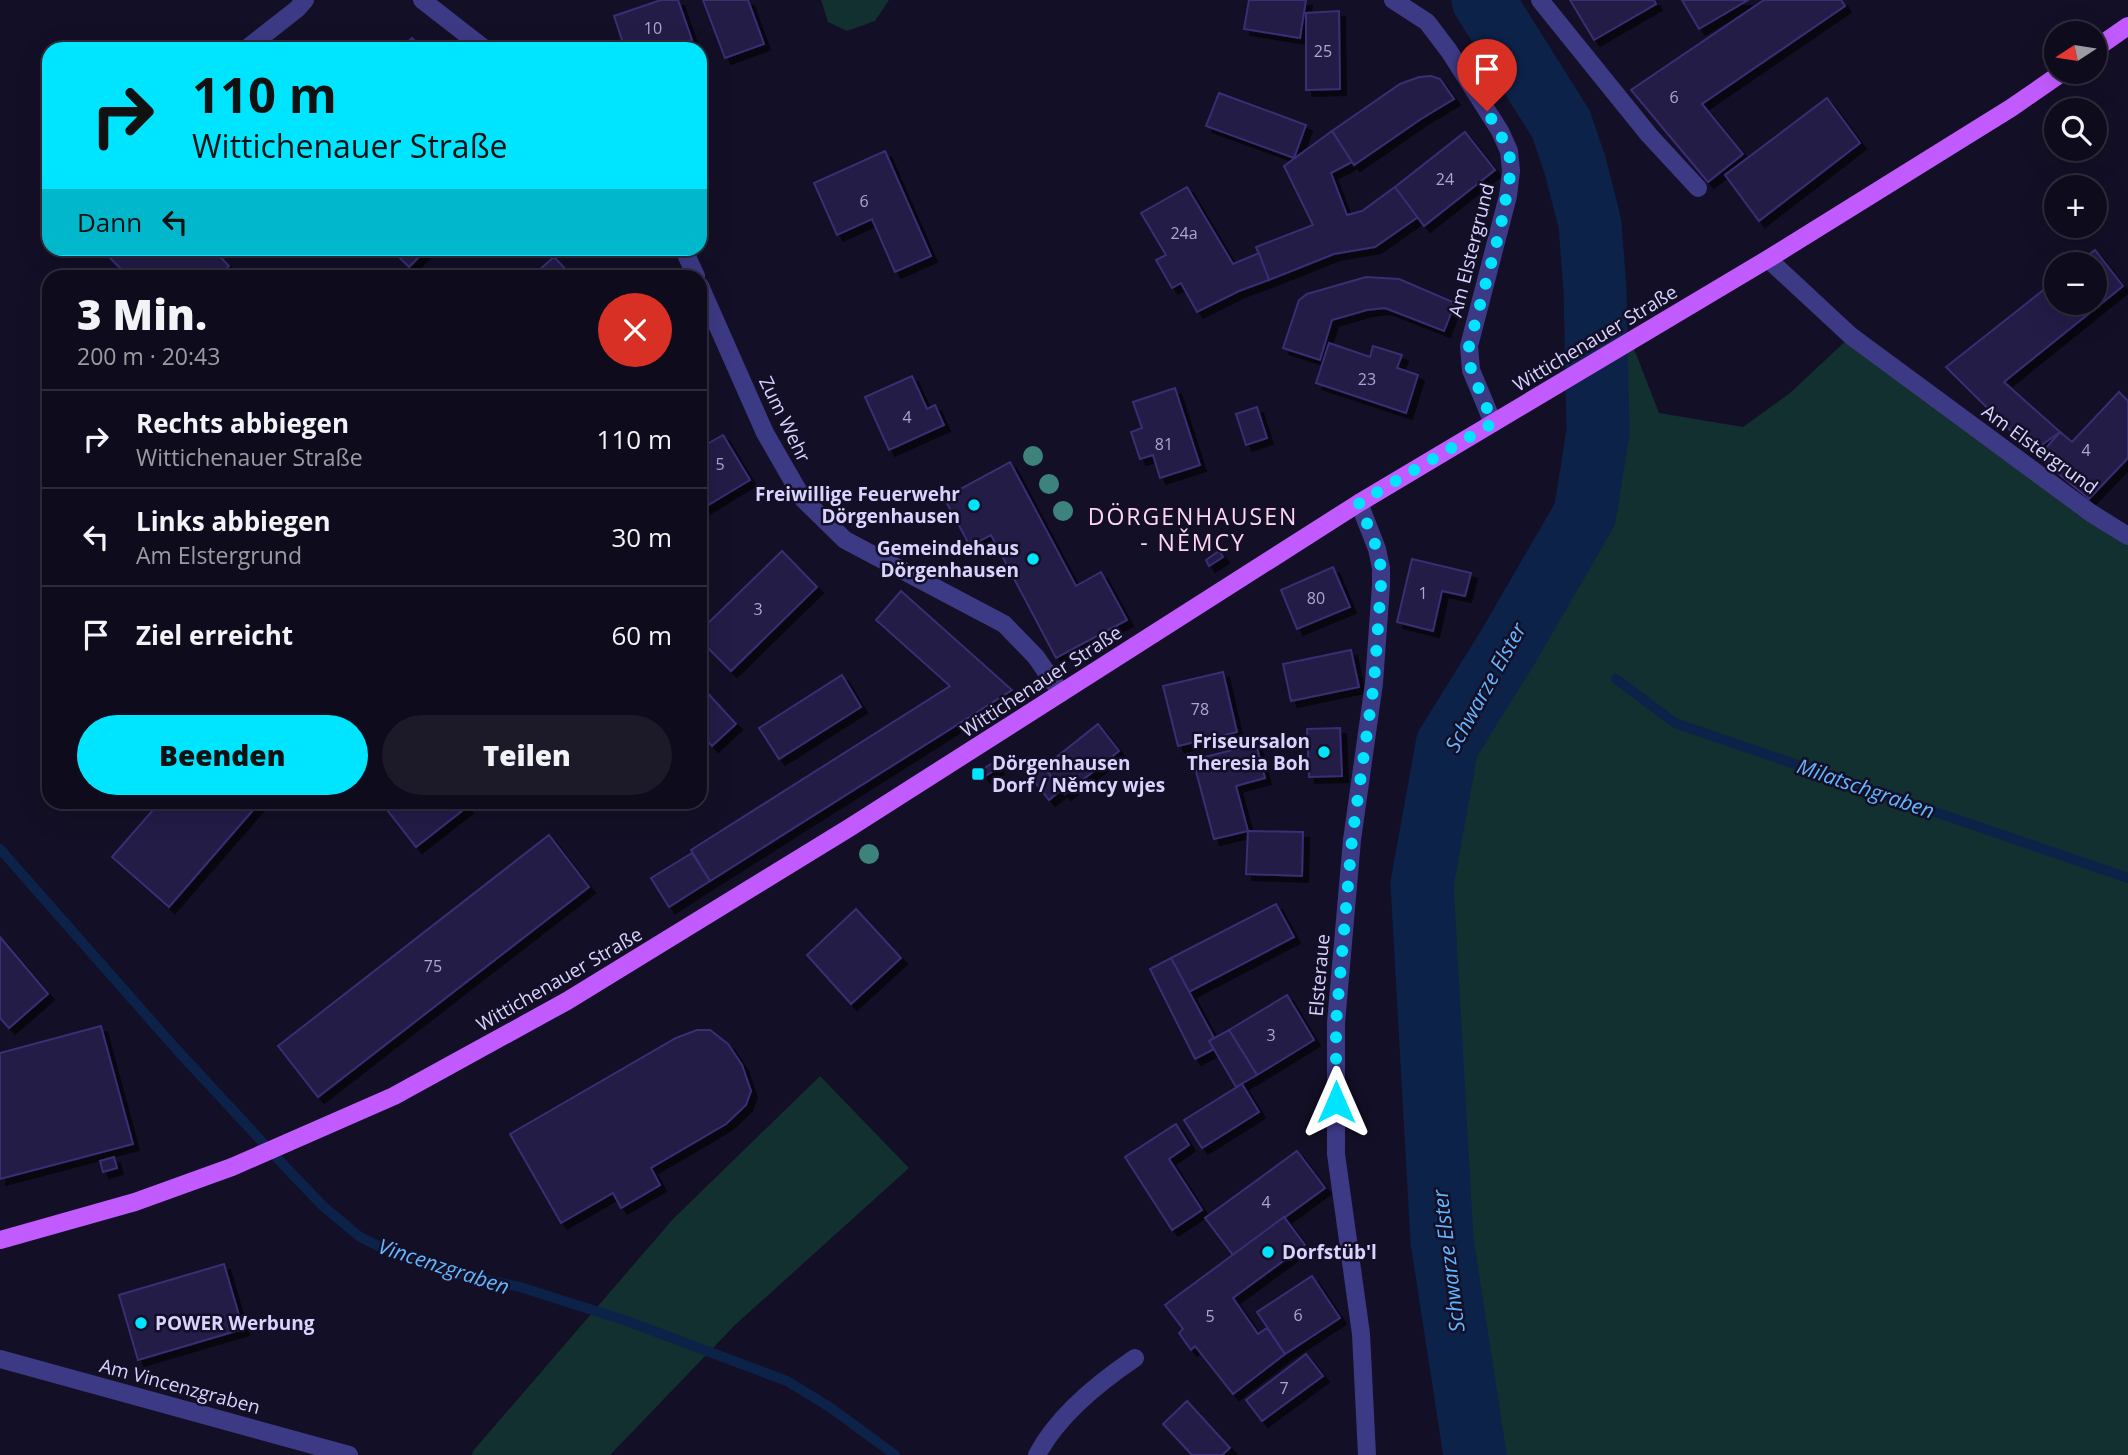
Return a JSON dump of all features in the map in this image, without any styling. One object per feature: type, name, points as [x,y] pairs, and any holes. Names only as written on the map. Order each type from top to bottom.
[{"type":"main road","points":[[2107,41],[2128,26]]},
{"type":"main road","name":"Wittichenauer Straße","points":[[0,1240],[135,1202],[232,1167],[394,1096],[567,1001],[860,821],[1359,503],[1769,259],[2046,84]]},
{"type":"street","points":[[255,42],[305,0]]},
{"type":"street","points":[[422,0],[476,42]]},
{"type":"street","name":"Am Elstergrund","points":[[1393,0],[1427,22],[1449,51],[1500,131],[1509,150],[1511,171],[1508,196],[1469,346],[1471,370],[1493,423]]},
{"type":"street","points":[[1540,0],[1649,135],[1698,188]]},
{"type":"street","name":"Am Elstergrund","points":[[1769,259],[1851,336],[2091,513],[2128,536]]},
{"type":"street","name":"Zum Wehr","points":[[707,302],[765,433],[803,499],[845,540],[1004,624],[1036,657],[1061,693]]},
{"type":"street","name":"Elsteraue","points":[[1359,503],[1377,549],[1381,585],[1374,683],[1352,839],[1336,1023],[1336,1154],[1361,1334],[1367,1455]]},
{"type":"street","name":"Am Vincenzgraben","points":[[0,1359],[349,1455]]},
{"type":"street","points":[[1037,1455],[1046,1437],[1106,1377],[1135,1359]]},
{"type":"green space","points":[[821,0],[889,0],[875,21],[847,31],[828,22]]},
{"type":"green space","points":[[1851,336],[2128,536],[2128,1455],[1475,1455],[1442,1241],[1422,884],[1447,745],[1508,647],[1585,514],[1598,432],[1593,363],[1631,341],[1659,413],[1743,427],[1790,393]]},
{"type":"green space","points":[[820,1076],[909,1168],[735,1325],[610,1455],[472,1455],[673,1219]]},
{"type":"building","points":[[661,0],[678,0],[692,40],[623,42],[614,16]]},
{"type":"building","points":[[703,0],[748,0],[764,44],[725,58]]},
{"type":"building","points":[[1249,0],[1306,0],[1300,38],[1244,29]]},
{"type":"building","points":[[1570,0],[1654,0],[1656,4],[1594,40]]},
{"type":"building","points":[[1682,0],[1748,0],[1699,29]]},
{"type":"building","points":[[1764,0],[1841,0],[1845,6],[1702,104],[1743,154],[1708,182],[1631,90]]},
{"type":"building","points":[[1339,11],[1340,89],[1306,90],[1306,13]]},
{"type":"building","points":[[1431,76],[1440,79],[1454,99],[1354,165],[1332,131],[1400,84]]},
{"type":"building","points":[[1219,93],[1306,125],[1294,158],[1206,126]]},
{"type":"building","points":[[1827,98],[1860,143],[1759,221],[1725,175]]},
{"type":"building","points":[[1332,131],[1352,162],[1331,173],[1347,215],[1362,211],[1395,187],[1418,217],[1375,247],[1334,254],[1269,280],[1256,247],[1313,225],[1284,166]]},
{"type":"building","points":[[1465,132],[1495,170],[1424,226],[1395,187]]},
{"type":"building","points":[[885,151],[931,256],[895,272],[872,219],[837,235],[814,183]]},
{"type":"building","points":[[1187,187],[1233,264],[1259,253],[1269,280],[1239,291],[1197,312],[1181,283],[1172,288],[1156,260],[1166,255],[1141,213]]},
{"type":"building","points":[[108,256],[220,256],[229,266],[225,270],[122,270]]},
{"type":"building","points":[[398,256],[420,256],[409,267]]},
{"type":"building","points":[[554,257],[566,270],[539,270]]},
{"type":"building","points":[[2107,265],[2123,286],[2107,299]]},
{"type":"building","points":[[1366,277],[1399,279],[1455,303],[1444,331],[1385,308],[1332,320],[1320,360],[1283,348],[1299,300],[1307,294]]},
{"type":"building","points":[[2044,289],[2044,315],[2087,315],[2004,382],[2060,432],[2032,452],[1946,367]]},
{"type":"building","points":[[1329,343],[1370,357],[1373,346],[1402,355],[1397,368],[1418,375],[1406,413],[1316,383]]},
{"type":"building","points":[[912,376],[927,409],[935,405],[944,425],[889,450],[865,397]]},
{"type":"building","points":[[1175,388],[1200,465],[1160,478],[1153,455],[1140,459],[1131,432],[1142,428],[1133,402]]},
{"type":"building","points":[[2119,392],[2128,401],[2128,458],[2089,499],[2038,457],[2060,432],[2072,442]]},
{"type":"building","points":[[1257,407],[1267,438],[1246,445],[1236,414]]},
{"type":"building","points":[[723,435],[750,480],[707,506],[707,444]]},
{"type":"building","name":"Gemeindehaus Dörgenhausen","points":[[1010,462],[1076,586],[1101,572],[1127,620],[1056,658],[991,535],[970,546],[944,498]]},
{"type":"building","points":[[782,551],[817,587],[731,671],[707,647],[707,624]]},
{"type":"building","points":[[1219,551],[1223,557],[1209,566],[1206,560]]},
{"type":"building","points":[[1412,559],[1471,573],[1465,596],[1442,591],[1433,631],[1397,622]]},
{"type":"building","points":[[1333,567],[1350,607],[1297,629],[1281,590]]},
{"type":"building","points":[[901,591],[1012,690],[710,881],[691,850],[950,686],[876,620]]},
{"type":"building","points":[[1351,650],[1359,687],[1291,701],[1283,664]]},
{"type":"building","points":[[1223,672],[1237,732],[1178,746],[1163,686]]},
{"type":"building","points":[[842,675],[861,707],[779,759],[759,728]]},
{"type":"building","points":[[707,692],[736,724],[712,746],[707,740]]},
{"type":"building","points":[[1098,724],[1119,751],[1065,794],[1044,767]]},
{"type":"building","points":[[1340,728],[1342,776],[1309,777],[1307,729]]},
{"type":"building","points":[[1256,744],[1265,778],[1236,786],[1248,831],[1214,839],[1193,760]]},
{"type":"building","points":[[994,762],[998,768],[984,777],[980,771]]},
{"type":"building","points":[[1044,767],[1061,790],[1049,800],[1031,777]]},
{"type":"building","points":[[154,809],[254,809],[169,907],[112,857]]},
{"type":"building","points":[[386,809],[464,809],[416,847]]},
{"type":"building","points":[[1248,831],[1303,832],[1302,876],[1246,874]]},
{"type":"building","points":[[549,835],[589,887],[318,1097],[278,1046]]},
{"type":"building","points":[[692,853],[710,881],[669,907],[651,878]]},
{"type":"building","points":[[1276,904],[1294,937],[1189,992],[1171,958]]},
{"type":"building","points":[[856,909],[901,958],[851,1004],[807,955]]},
{"type":"building","points":[[0,937],[48,994],[9,1028],[0,1018]]},
{"type":"building","points":[[1171,958],[1214,1038],[1209,1041],[1214,1049],[1195,1059],[1150,969]]},
{"type":"building","points":[[1287,995],[1314,1040],[1257,1075],[1229,1030]]},
{"type":"building","points":[[101,1026],[133,1144],[0,1179],[0,1053]]},
{"type":"building","points":[[697,1030],[710,1030],[728,1044],[742,1065],[751,1091],[746,1105],[726,1124],[651,1168],[660,1185],[621,1208],[613,1193],[561,1223],[510,1134],[676,1038]]},
{"type":"building","points":[[1229,1030],[1257,1075],[1236,1087],[1209,1041]]},
{"type":"building","points":[[1242,1084],[1259,1112],[1202,1148],[1184,1120]]},
{"type":"building","points":[[1176,1124],[1189,1145],[1169,1159],[1202,1210],[1172,1230],[1125,1157]]},
{"type":"building","points":[[1297,1151],[1325,1188],[1233,1255],[1205,1218]]},
{"type":"building","points":[[114,1157],[117,1168],[103,1172],[100,1161]]},
{"type":"building","points":[[1284,1217],[1305,1245],[1233,1298],[1258,1334],[1267,1328],[1285,1354],[1233,1394],[1195,1346],[1191,1350],[1179,1333],[1183,1329],[1165,1305]]},
{"type":"building","points":[[224,1264],[243,1329],[138,1360],[119,1295]]},
{"type":"building","points":[[1312,1276],[1340,1318],[1285,1354],[1257,1312]]},
{"type":"building","points":[[1306,1354],[1323,1376],[1262,1421],[1246,1400]]},
{"type":"building","points":[[1187,1401],[1230,1448],[1222,1455],[1192,1455],[1163,1424]]},
{"type":"waterway","name":"Schwarze Elster","points":[[1475,1455],[1442,1241],[1422,884],[1447,745],[1508,647],[1585,514],[1598,432],[1595,290],[1590,224],[1575,165],[1561,124],[1483,0]]},
{"type":"waterway","name":"Milatschgraben","points":[[1616,679],[1675,723],[2128,878]]},
{"type":"waterway","name":"Vincenzgraben","points":[[0,849],[177,1050],[292,1174],[323,1206],[360,1237],[395,1254],[465,1275],[520,1287],[627,1321],[787,1381],[831,1408],[895,1455]]},
{"type":"place","name":"Freiwillige Feuerwehr Dörgenhausen","points":[[974,505]]},
{"type":"place","name":"Gemeindehaus Dörgenhausen","points":[[1033,559]]},
{"type":"place","name":"Friseursalon Theresia Boh","points":[[1324,752]]},
{"type":"place","name":"Dörgenhausen Dorf / Němcy wjes","points":[[978,774]]},
{"type":"place","name":"Dorfstüb'l","points":[[1268,1252]]},
{"type":"place","name":"POWER Werbung","points":[[141,1323]]},
{"type":"district","name":"DÖRGENHAUSEN - NĚMCY","points":[[1193,529]]},
{"type":"route","points":[[1336,1102],[1336,1023],[1352,839],[1374,683],[1381,585],[1377,549],[1359,503],[1493,423],[1471,370],[1469,346],[1500,230],[1511,171],[1509,150],[1487,111]]}]
